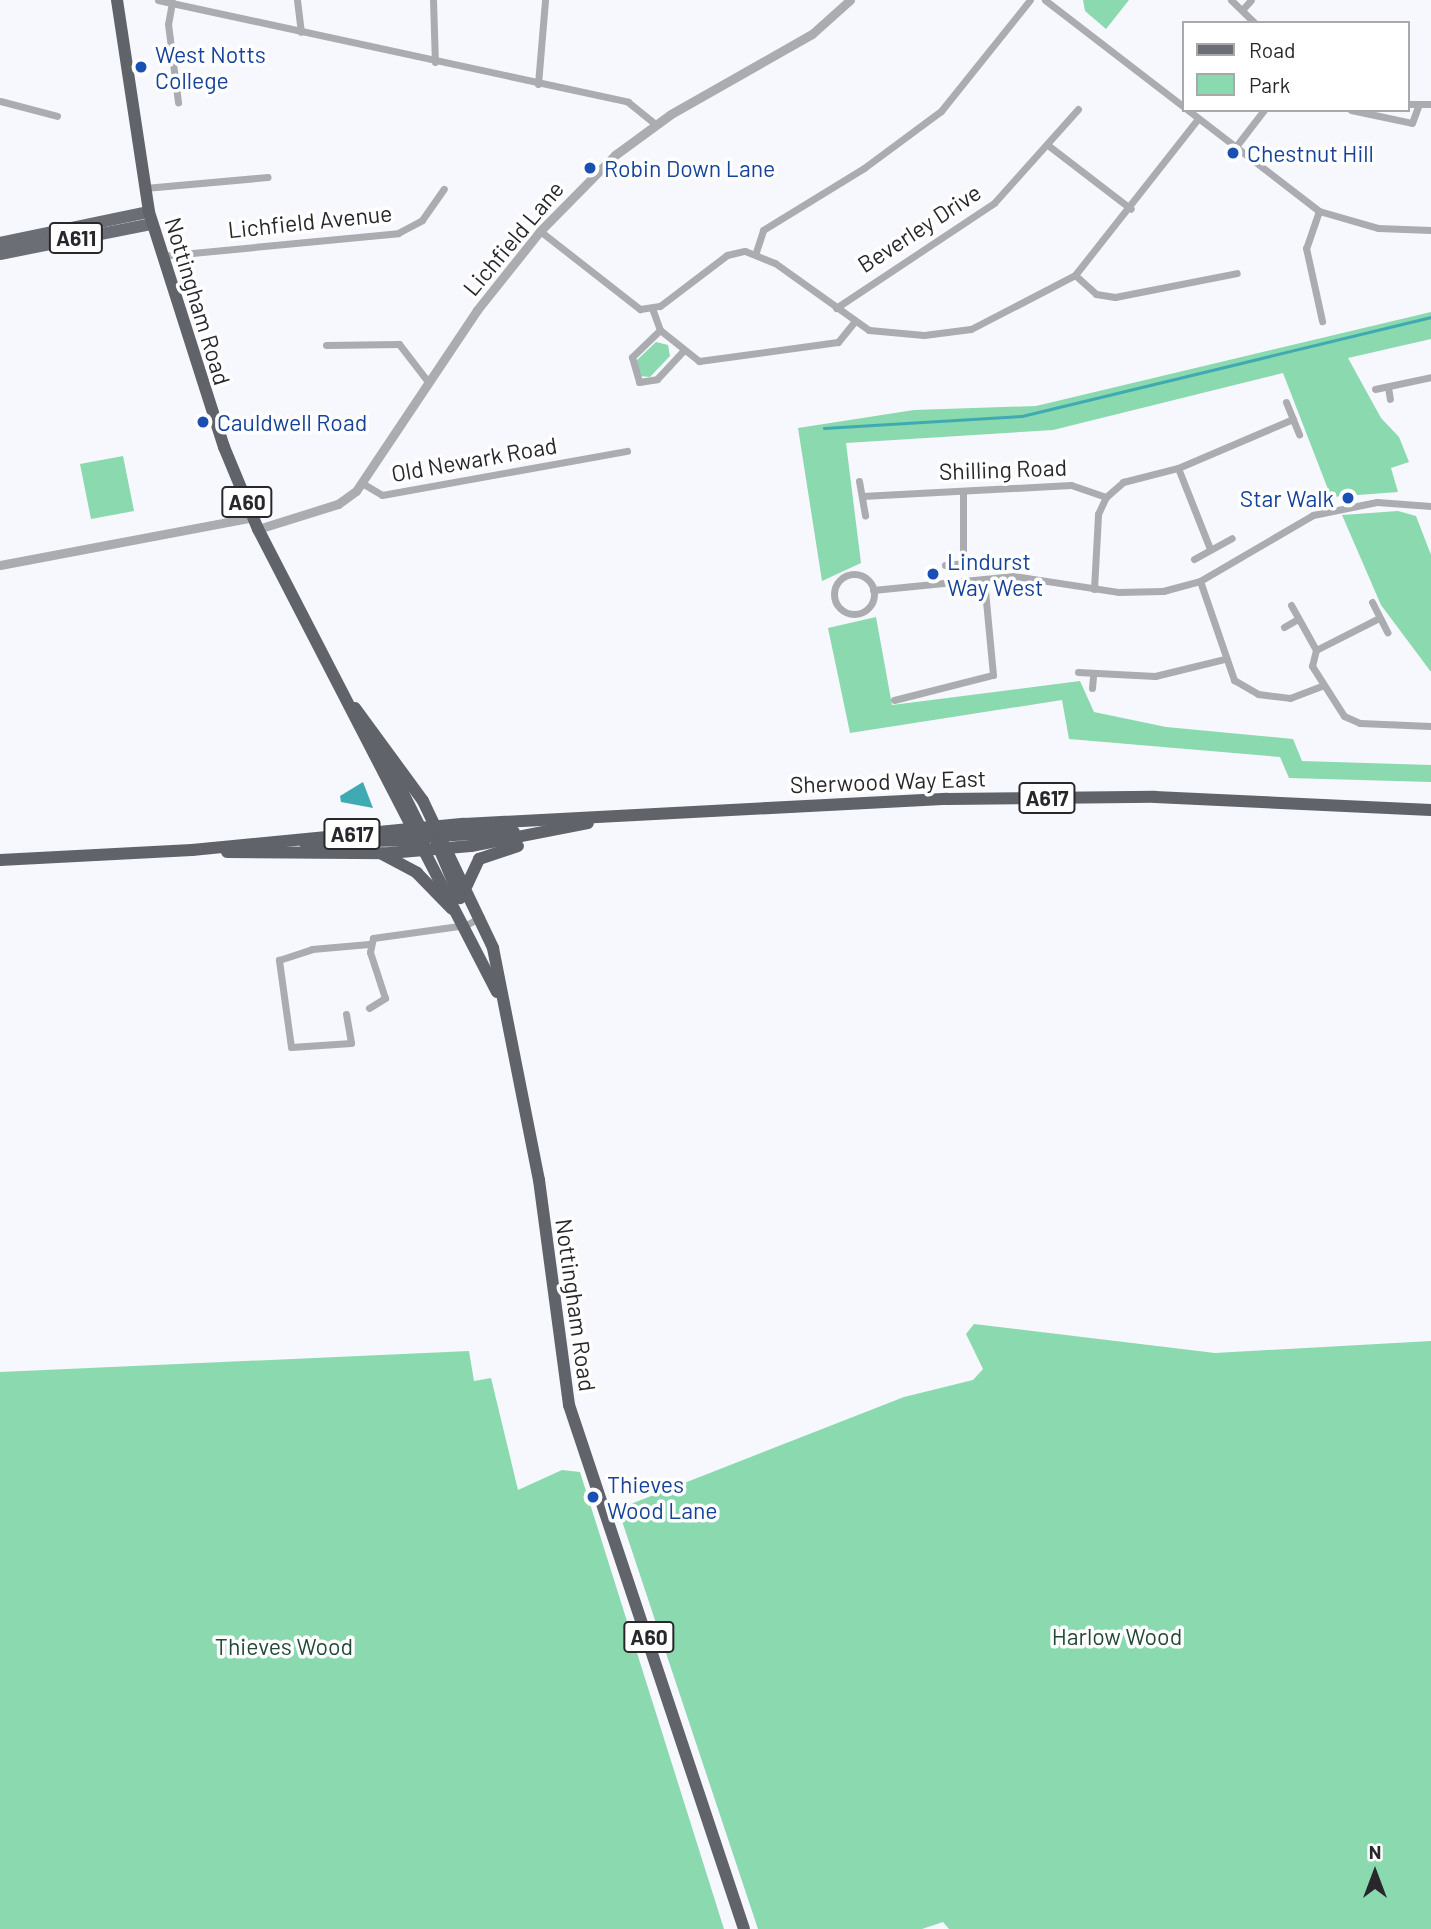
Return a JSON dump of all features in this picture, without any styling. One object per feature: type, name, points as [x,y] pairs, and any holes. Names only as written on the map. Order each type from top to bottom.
[{"type":"highway","name":"Nottingham Road","points":[[117,0],[150,218],[196,372],[258,530],[430,838],[467,885],[482,916],[498,963],[500,998],[539,1180],[569,1405],[744,1929]]},
{"type":"highway","name":"Nottingham Road","points":[[355,708],[375,732],[430,838],[500,998]]},
{"type":"highway","name":"Sherwood Way East","points":[[430,838],[598,820],[947,799],[1155,797],[1431,810]]},
{"type":"highway","name":"Sherwood Way East","points":[[540,835],[598,820]]},
{"type":"highway","points":[[430,838],[540,835]]},
{"type":"highway","points":[[467,885],[479,859],[540,835]]},
{"type":"highway","name":"A617","points":[[0,860],[192,850],[289,839],[430,838]]},
{"type":"highway","name":"A617","points":[[192,850],[381,853],[430,838]]},
{"type":"highway","points":[[381,853],[417,873],[466,925]]},
{"type":"main road","name":"A611","points":[[0,243],[150,218]]},
{"type":"main road","name":"A611","points":[[0,254],[150,218]]},
{"type":"street","points":[[158,0],[636,105],[655,124]]},
{"type":"street","points":[[297,0],[301,32]]},
{"type":"street","points":[[433,0],[435,62]]},
{"type":"street","points":[[538,84],[545,0]]},
{"type":"street","name":"Lichfield Lane","points":[[362,484],[429,383],[540,231],[655,124],[812,34],[850,0]]},
{"type":"street","points":[[756,252],[763,230],[864,169],[941,111],[1030,0]]},
{"type":"street","points":[[1045,0],[1182,108]]},
{"type":"street","points":[[1231,0],[1253,21]]},
{"type":"street","points":[[1242,10],[1251,0]]},
{"type":"street","points":[[172,2],[168,23],[178,102]]},
{"type":"street","points":[[0,101],[57,116]]},
{"type":"street","points":[[1410,104],[1431,104]]},
{"type":"street","points":[[1360,112],[1412,123],[1419,104]]},
{"type":"street","name":"Beverley Drive","points":[[836,308],[994,203],[1049,146],[1078,109]]},
{"type":"street","points":[[1187,112],[1319,211],[1378,228],[1431,230]]},
{"type":"street","points":[[1234,149],[1262,112]]},
{"type":"street","points":[[540,231],[626,303],[652,308],[727,255],[756,252],[854,322],[895,335],[971,328],[1075,275],[1131,209],[1197,120]]},
{"type":"street","points":[[1049,146],[1131,209]]},
{"type":"street","points":[[145,188],[268,177]]},
{"type":"street","name":"Lichfield Avenue","points":[[161,256],[398,233],[422,220],[444,189]]},
{"type":"street","points":[[1319,211],[1307,248],[1322,321]]},
{"type":"street","points":[[1224,266],[1225,275]]},
{"type":"street","points":[[1075,275],[1108,297],[1237,273]]},
{"type":"street","points":[[652,308],[660,330],[682,352],[718,361],[838,342],[854,322]]},
{"type":"street","points":[[660,330],[632,357],[639,382],[657,379],[682,352]]},
{"type":"street","points":[[326,345],[399,344],[429,383]]},
{"type":"street","points":[[1375,389],[1431,377]]},
{"type":"street","points":[[1388,387],[1390,398]]},
{"type":"street","points":[[1286,402],[1299,435]]},
{"type":"street","points":[[1094,589],[1098,514],[1106,497],[1123,482],[1178,468],[1293,419]]},
{"type":"street","name":"Old Newark Road","points":[[258,530],[338,504],[362,484],[382,495],[627,452]]},
{"type":"street","points":[[1178,468],[1210,549]]},
{"type":"street","points":[[859,481],[865,515]]},
{"type":"street","name":"Shilling Road","points":[[862,496],[1071,485],[1106,497]]},
{"type":"street","points":[[963,492],[963,563]]},
{"type":"street","points":[[873,590],[1030,576],[1094,589],[1140,593],[1200,581],[1314,515],[1377,502],[1431,506]]},
{"type":"street","points":[[0,565],[253,517]]},
{"type":"street","points":[[1194,559],[1232,538]]},
{"type":"street","points":[[945,565],[985,561]]},
{"type":"street","points":[[851,574],[866,578],[873,590],[870,606],[857,614],[841,611],[833,597],[837,582],[851,574]]},
{"type":"street","points":[[894,700],[986,681],[995,669],[984,579]]},
{"type":"street","points":[[1200,581],[1224,659],[1234,680],[1258,694],[1290,698],[1321,686]]},
{"type":"street","points":[[1372,602],[1387,632]]},
{"type":"street","points":[[1291,605],[1316,650]]},
{"type":"street","points":[[1379,618],[1316,650],[1311,658],[1321,686],[1338,712],[1360,723],[1431,726]]},
{"type":"street","points":[[1284,627],[1298,619]]},
{"type":"street","points":[[1078,672],[1093,676],[1155,676],[1224,659]]},
{"type":"street","points":[[1092,688],[1093,676]]},
{"type":"street","points":[[346,1014],[351,1043],[291,1047],[279,960],[312,949],[369,944],[466,925],[482,916]]},
{"type":"street","points":[[369,944],[385,998],[369,1008]]},
{"type":"green space","points":[[1083,0],[1129,0],[1106,29],[1085,11]]},
{"type":"green space","points":[[1431,312],[1431,339],[1348,358],[1381,418],[1399,437],[1409,462],[1391,468],[1398,492],[1331,497],[1283,373],[1053,430],[846,443],[861,563],[822,581],[798,428],[914,410],[1036,406]]},
{"type":"green space","points":[[656,342],[668,345],[670,356],[650,377],[639,376],[636,361]]},
{"type":"green space","points":[[123,456],[134,511],[91,519],[80,464]]},
{"type":"green space","points":[[1398,511],[1416,516],[1431,555],[1431,672],[1381,605],[1342,515]]},
{"type":"green space","points":[[876,617],[892,705],[1080,681],[1094,712],[1166,727],[1293,739],[1302,761],[1431,765],[1431,782],[1289,778],[1280,757],[1069,739],[1062,700],[850,733],[828,628]]},
{"type":"green space","name":"Harlow Wood","points":[[974,1324],[1215,1353],[1431,1341],[1431,1929],[949,1929],[943,1922],[922,1929],[758,1929],[618,1509],[904,1397],[973,1380],[983,1369],[966,1334]]},
{"type":"green space","name":"Thieves Wood","points":[[469,1351],[474,1381],[491,1378],[518,1490],[562,1470],[580,1472],[724,1929],[0,1929],[0,1372]]},
{"type":"water","points":[[363,782],[373,808],[341,802],[340,796]]},
{"type":"waterway","points":[[824,428],[1022,416],[1431,317]]},
{"type":"place","name":"West Notts College","points":[[141,67]]},
{"type":"place","name":"Chestnut Hill","points":[[1233,153]]},
{"type":"place","name":"Robin Down Lane","points":[[590,168]]},
{"type":"place","name":"Cauldwell Road","points":[[203,422]]},
{"type":"place","name":"Star Walk","points":[[1348,498]]},
{"type":"place","name":"Lindurst Way West","points":[[933,574]]},
{"type":"place","name":"Thieves Wood Lane","points":[[593,1497]]}]
